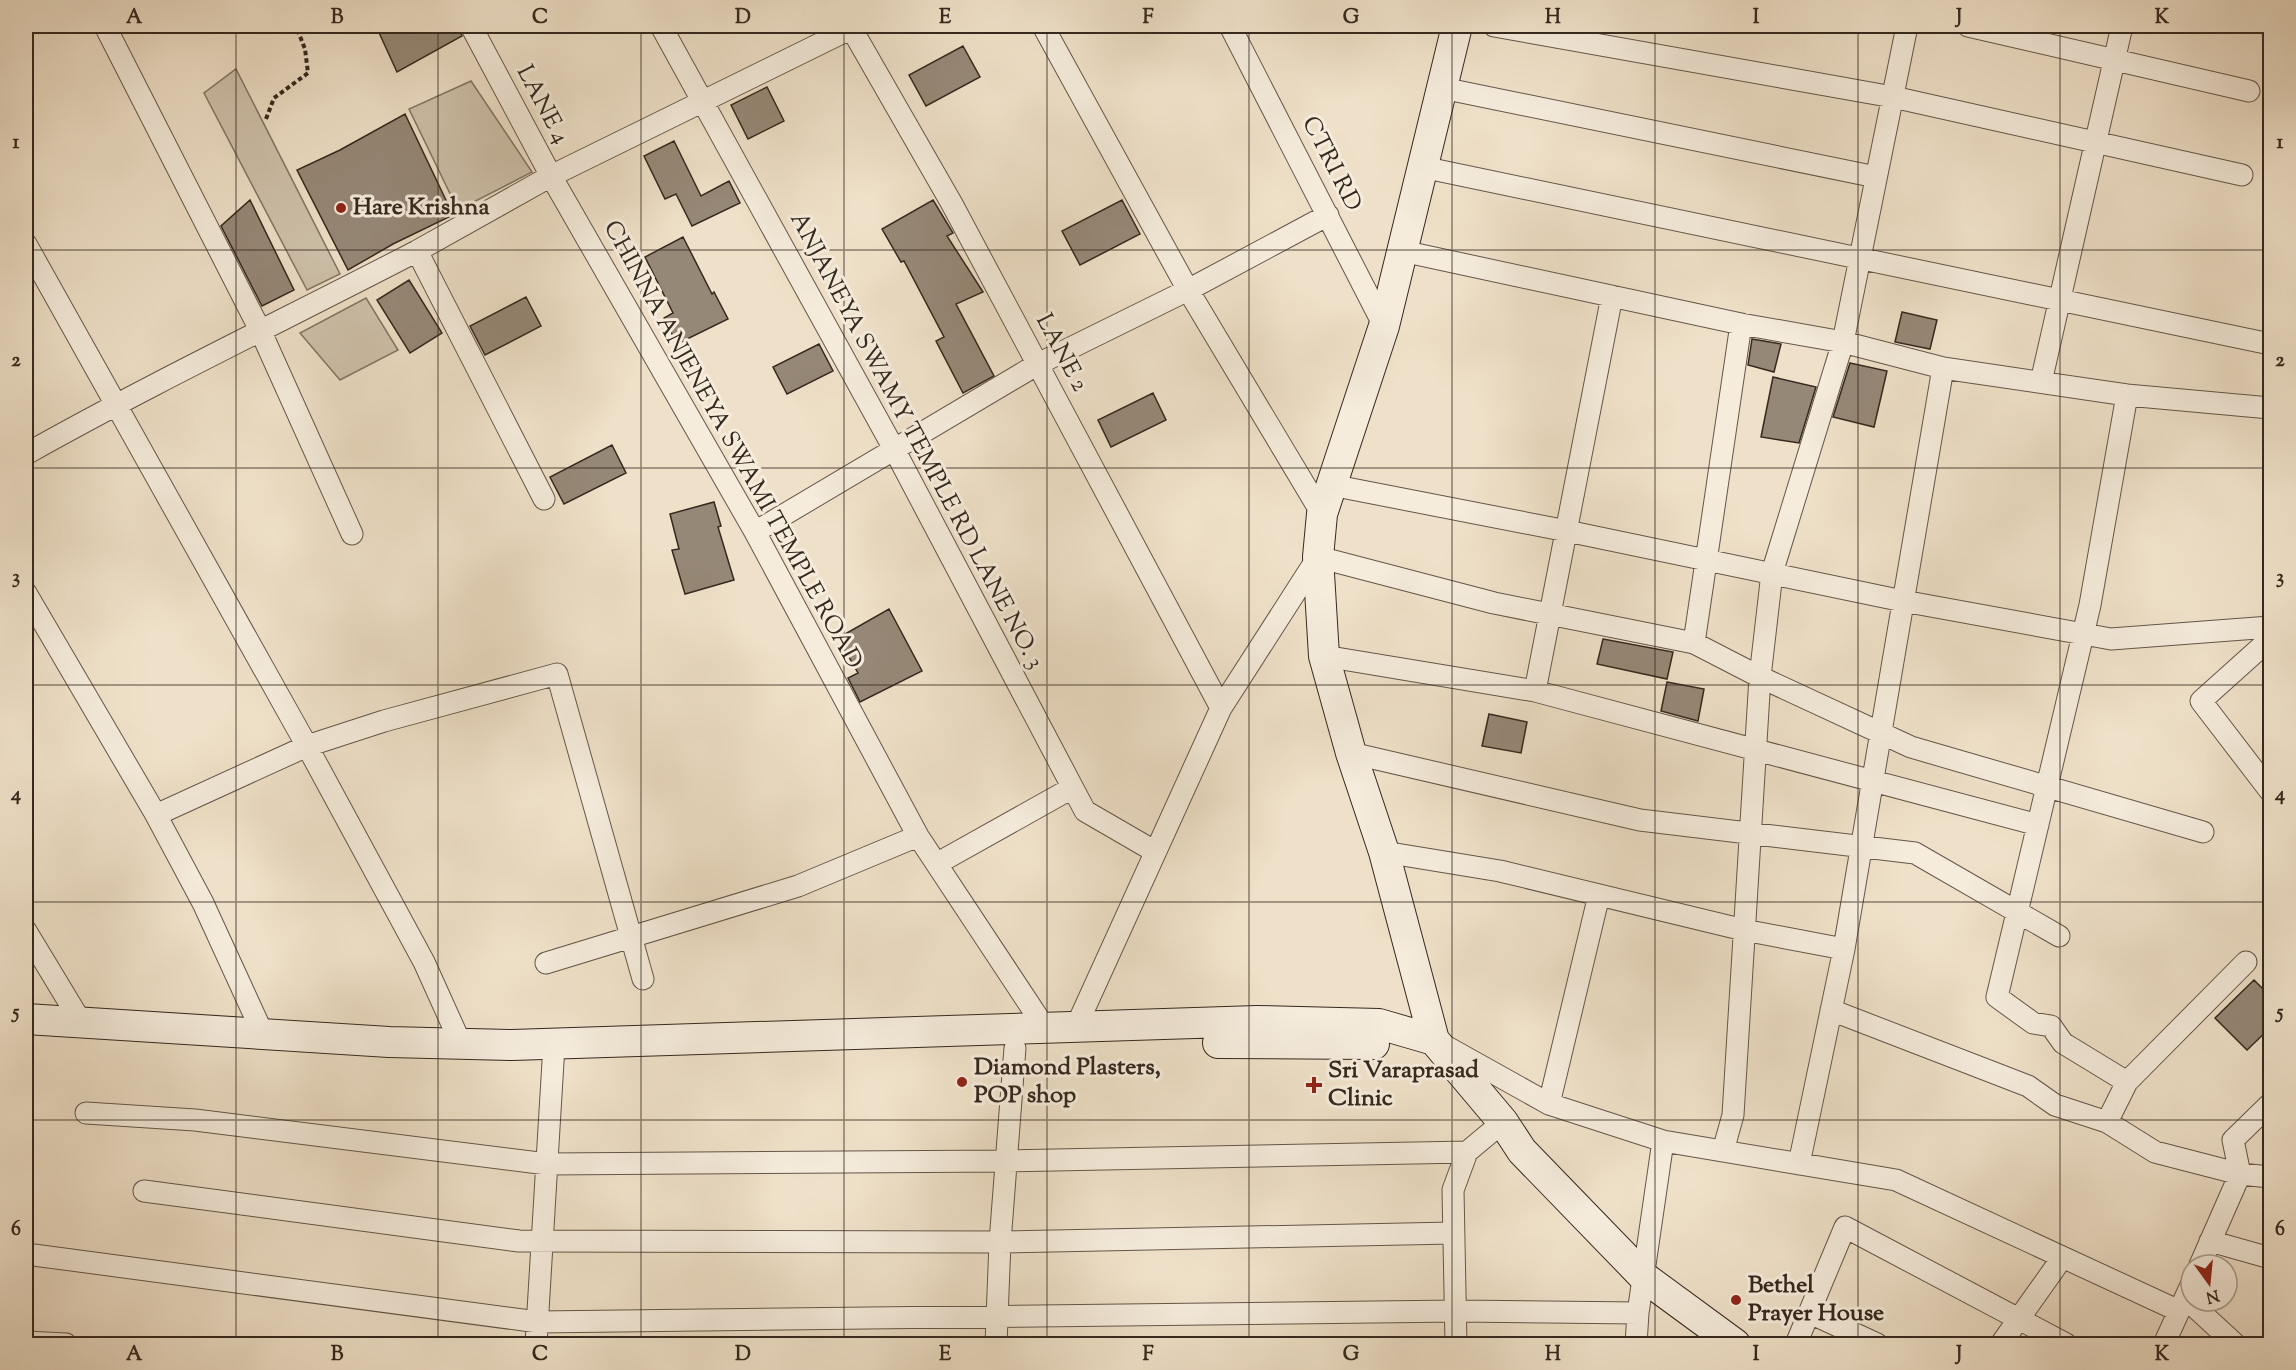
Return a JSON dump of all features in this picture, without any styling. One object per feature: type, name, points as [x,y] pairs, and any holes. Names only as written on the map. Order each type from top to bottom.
[{"type":"street","points":[[105,26],[261,332],[352,534]]},
{"type":"street","name":"LANE 4","points":[[471,26],[551,176]]},
{"type":"street","name":"ANJANEYA SWAMY TEMPLE RD LANE NO. 3","points":[[662,26],[894,449],[1085,811],[1154,851]]},
{"type":"street","points":[[26,454],[117,403],[419,250],[551,176],[852,26]]},
{"type":"street","name":"LANE 2","points":[[852,26],[952,204],[1221,708]]},
{"type":"street","points":[[1044,26],[1188,290],[1322,514]]},
{"type":"street","name":"CTRI RD","points":[[1230,26],[1384,326]]},
{"type":"street","points":[[1457,26],[1384,326],[1322,514],[1318,557],[1324,656],[1351,753],[1384,852],[1434,1040],[1503,1122],[1522,1151],[1645,1278],[1735,1344]]},
{"type":"street","points":[[1494,26],[1893,97],[2242,175]]},
{"type":"street","points":[[1723,1151],[1733,1115],[1760,677],[1772,573],[1843,342],[1907,26]]},
{"type":"street","points":[[1968,26],[2248,91]]},
{"type":"street","points":[[2041,382],[2122,26]]},
{"type":"street","points":[[1442,88],[1876,177]]},
{"type":"street","points":[[1422,167],[2271,344]]},
{"type":"street","name":"CHINNA ANJENEYA SWAMI TEMPLE ROAD","points":[[551,176],[755,532],[918,836],[1045,1028]]},
{"type":"street","points":[[755,532],[1038,364],[1188,290],[1328,215]]},
{"type":"street","points":[[26,243],[307,746],[424,962],[461,1044]]},
{"type":"street","points":[[419,250],[417,251],[544,499]]},
{"type":"street","points":[[1402,251],[1742,324],[1843,342],[1943,368],[2127,395],[2271,408]]},
{"type":"street","points":[[1536,690],[1612,296]]},
{"type":"street","points":[[1694,643],[1742,324]]},
{"type":"street","points":[[1799,1164],[1844,949],[1943,368]]},
{"type":"street","points":[[2127,395],[2083,634],[1997,997],[2033,1023],[2051,1026],[2063,1043],[2127,1082]]},
{"type":"street","points":[[1331,485],[1567,531],[1903,601],[2110,639],[2271,627]]},
{"type":"street","points":[[1076,1027],[1154,851],[1221,708],[1318,557]]},
{"type":"street","points":[[1318,557],[1494,603],[1694,643],[1760,677],[1911,747],[2203,832]]},
{"type":"street","points":[[26,593],[156,815],[203,903],[263,1034]]},
{"type":"street","points":[[2271,639],[2201,701],[2271,790]]},
{"type":"street","points":[[1324,656],[1536,690],[2038,825]]},
{"type":"street","points":[[156,815],[307,746],[384,721],[557,674],[643,979]]},
{"type":"street","points":[[1351,753],[1640,820],[1915,854],[2059,936]]},
{"type":"street","points":[[938,863],[1072,788]]},
{"type":"street","points":[[546,963],[798,886],[918,836]]},
{"type":"street","points":[[1384,852],[1500,871],[1744,930],[1844,949]]},
{"type":"street","points":[[1549,1104],[1599,895]]},
{"type":"street","points":[[26,931],[81,1022]]},
{"type":"street","points":[[2107,1122],[2127,1082],[2246,962]]},
{"type":"street","points":[[1831,1010],[2028,1086],[2055,1105],[2107,1122],[2155,1152],[2240,1174],[2271,1177]]},
{"type":"street","points":[[26,1019],[461,1044],[553,1054],[1015,1048],[1244,1042],[1400,1044],[1434,1040]]},
{"type":"street","points":[[26,1040],[401,1061],[1045,1028],[1257,1021],[1379,1024],[1434,1040],[1549,1104],[1663,1141],[1896,1180],[2062,1258],[2179,1296]]},
{"type":"street","points":[[996,1344],[1000,1242],[1015,1048]]},
{"type":"street","points":[[536,1344],[553,1054]]},
{"type":"street","points":[[2205,1253],[2240,1174],[2233,1140],[2271,1104]]},
{"type":"street","points":[[86,1113],[195,1120],[547,1164],[1007,1161],[1467,1152]]},
{"type":"street","points":[[1456,1344],[1453,1190],[1467,1152],[1503,1122]]},
{"type":"street","points":[[1636,1344],[1638,1313],[1645,1278],[1663,1141]]},
{"type":"street","points":[[144,1191],[519,1241],[1000,1242],[1453,1233]]},
{"type":"street","points":[[1796,1344],[1845,1227],[2066,1344]]},
{"type":"street","points":[[2210,1241],[2271,1258]]},
{"type":"street","points":[[26,1254],[538,1322],[1457,1311],[1638,1313]]},
{"type":"street","points":[[2001,1344],[2062,1258]]},
{"type":"street","points":[[2164,1344],[2179,1311]]},
{"type":"street","points":[[1810,1313],[1877,1344]]},
{"type":"street","points":[[2201,1313],[2235,1344]]},
{"type":"street","points":[[26,1341],[66,1344]]},
{"type":"path","points":[[266,119],[274,98],[308,73],[305,49],[296,26]]},
{"type":"shaded area","points":[[236,69],[340,274],[307,290],[204,93]]},
{"type":"shaded area","points":[[471,81],[532,172],[458,210],[409,109]]},
{"type":"shaded area","points":[[366,298],[398,350],[340,380],[300,333]]},
{"type":"building","points":[[376,26],[458,26],[462,36],[397,72]]},
{"type":"building","points":[[963,46],[980,77],[926,106],[909,75]]},
{"type":"building","points":[[767,87],[784,121],[748,139],[731,105]]},
{"type":"building","points":[[405,114],[453,215],[393,244],[348,270],[297,170],[340,150]]},
{"type":"building","points":[[674,141],[701,196],[729,181],[740,203],[692,226],[676,194],[665,199],[644,156]]},
{"type":"building","points":[[250,200],[294,290],[262,306],[221,226]]},
{"type":"building","points":[[933,200],[953,233],[947,236],[983,292],[956,304],[994,376],[963,393],[936,341],[944,337],[904,261],[901,262],[882,229]]},
{"type":"building","points":[[1122,200],[1140,234],[1080,265],[1062,231]]},
{"type":"building","points":[[683,237],[712,294],[714,292],[728,319],[677,344],[664,318],[673,313],[645,257]]},
{"type":"building","points":[[409,280],[442,333],[410,353],[377,300]]},
{"type":"building","points":[[526,297],[541,326],[485,355],[470,326]]},
{"type":"building","points":[[1902,312],[1937,320],[1930,349],[1895,342]]},
{"type":"building","points":[[1752,339],[1781,344],[1774,372],[1748,365]]},
{"type":"building","points":[[819,344],[833,371],[787,394],[773,367]]},
{"type":"building","points":[[1850,363],[1887,371],[1874,427],[1833,417]]},
{"type":"building","points":[[1773,377],[1816,387],[1799,443],[1761,437]]},
{"type":"building","points":[[1153,393],[1166,420],[1111,447],[1098,420]]},
{"type":"building","points":[[612,445],[626,473],[564,504],[550,477]]},
{"type":"building","points":[[714,502],[721,526],[718,527],[734,580],[685,594],[672,550],[679,549],[670,514]]},
{"type":"building","points":[[889,609],[922,671],[860,702],[848,678],[858,673],[838,638]]},
{"type":"building","points":[[1603,639],[1673,652],[1667,679],[1597,664]]},
{"type":"building","points":[[1667,682],[1704,689],[1698,721],[1661,711]]},
{"type":"building","points":[[1489,714],[1527,722],[1521,753],[1482,746]]},
{"type":"building","points":[[2254,980],[2271,997],[2271,1027],[2247,1050],[2215,1018]]},
{"type":"place","name":"Hare Krishna","points":[[341,208]]},
{"type":"place","name":"Diamond Plasters, POP shop","points":[[962,1082]]},
{"type":"place","name":"Sri Varaprasad Clinic","points":[[1314,1085]]},
{"type":"place","name":"Bethel Prayer House","points":[[1736,1300]]}]
